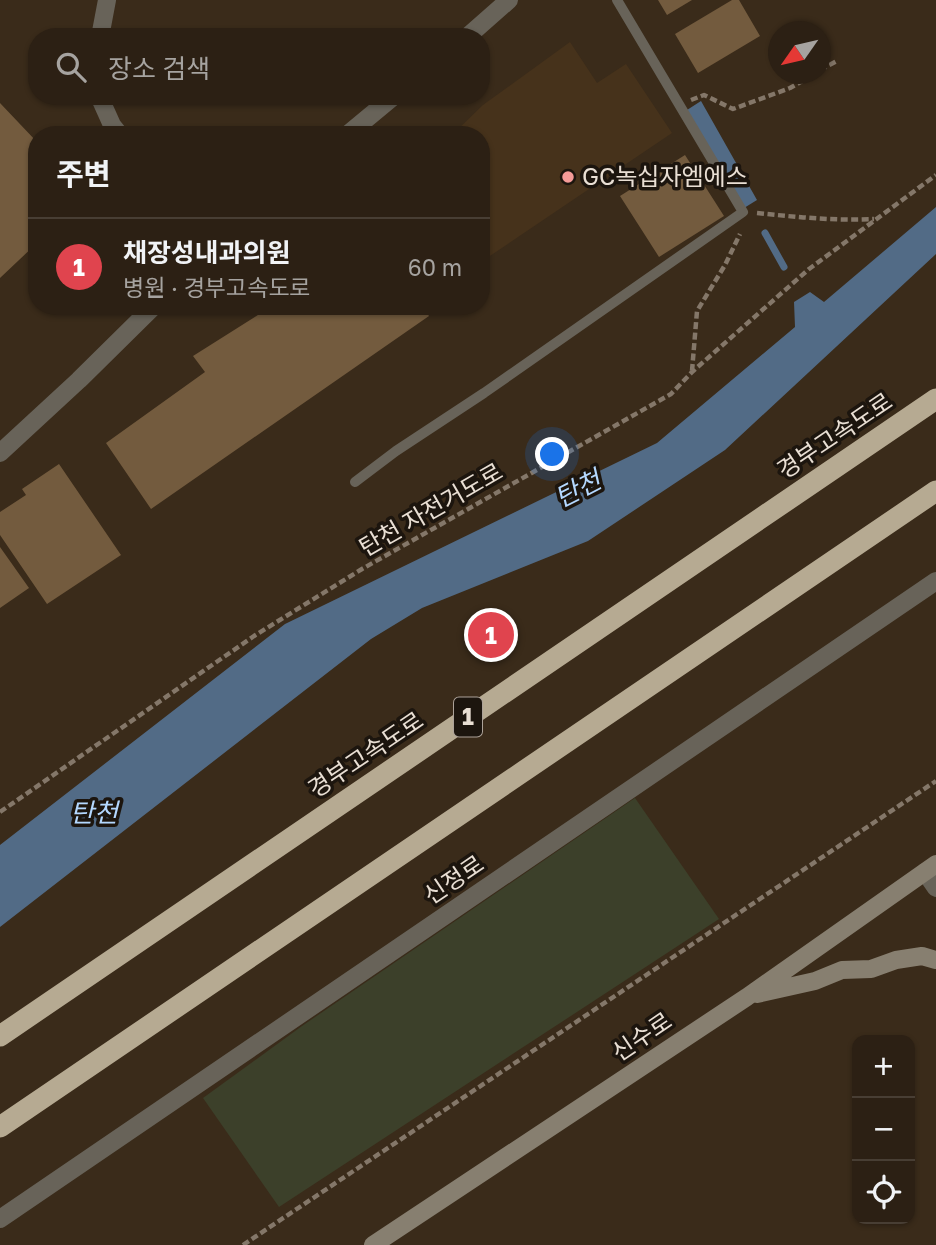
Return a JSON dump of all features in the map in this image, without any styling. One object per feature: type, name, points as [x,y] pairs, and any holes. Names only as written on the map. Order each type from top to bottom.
[{"type":"highway","name":"경부고속도로","points":[[0,1036],[936,399]]},
{"type":"highway","points":[[0,1127],[936,491]]},
{"type":"main road","name":"신수로","points":[[373,1245],[747,997],[930,868]]},
{"type":"main road","points":[[747,997],[815,981],[842,970],[871,969],[896,960],[922,956],[936,960]]},
{"type":"street","points":[[102,28],[107,0]]},
{"type":"street","points":[[477,28],[509,0]]},
{"type":"street","points":[[103,105],[113,126]]},
{"type":"street","points":[[358,126],[383,105]]},
{"type":"street","points":[[0,453],[145,315]]},
{"type":"street","name":"신정로","points":[[0,1219],[936,582]]},
{"type":"street","points":[[930,868],[936,888]]},
{"type":"lane","points":[[355,482],[743,212],[617,0]]},
{"type":"path","points":[[831,64],[837,61]]},
{"type":"path","points":[[704,95],[733,109],[797,84]]},
{"type":"path","name":"탄천 자전거도로","points":[[0,812],[254,636],[362,569],[671,394],[692,372],[809,269],[936,175]]},
{"type":"path","points":[[692,372],[697,311],[740,236],[743,212],[846,221],[876,219]]},
{"type":"path","points":[[243,1245],[936,781]]},
{"type":"shaded area","points":[[570,42],[597,83],[626,64],[672,133],[490,256],[490,126],[461,126],[483,105],[490,105],[490,100]]},
{"type":"green space","points":[[635,798],[719,919],[279,1207],[203,1098],[302,1026]]},
{"type":"water","points":[[701,101],[757,200],[744,208],[687,110]]},
{"type":"water","name":"탄천","points":[[936,207],[936,254],[725,450],[588,541],[422,608],[371,639],[0,927],[0,845],[285,624],[657,443],[795,327],[794,302],[810,292],[824,302]]},
{"type":"building","points":[[658,0],[692,0],[667,15]]},
{"type":"building","points":[[732,0],[739,0],[760,36],[698,73],[675,34]]},
{"type":"building","points":[[0,103],[28,133],[28,252],[0,278]]},
{"type":"building","points":[[685,155],[724,216],[659,257],[620,196]]},
{"type":"building","points":[[258,315],[429,316],[151,509],[106,443],[205,372],[193,356]]},
{"type":"building","points":[[59,464],[121,555],[47,604],[0,535],[0,512],[26,495],[22,489]]},
{"type":"building","points":[[0,547],[29,588],[0,608]]},
{"type":"waterway","points":[[765,233],[784,267]]},
{"type":"place","name":"GC녹십자엠에스","points":[[568,177]]},
{"type":"place","name":"채장성내과의원","points":[[491,635]]}]
